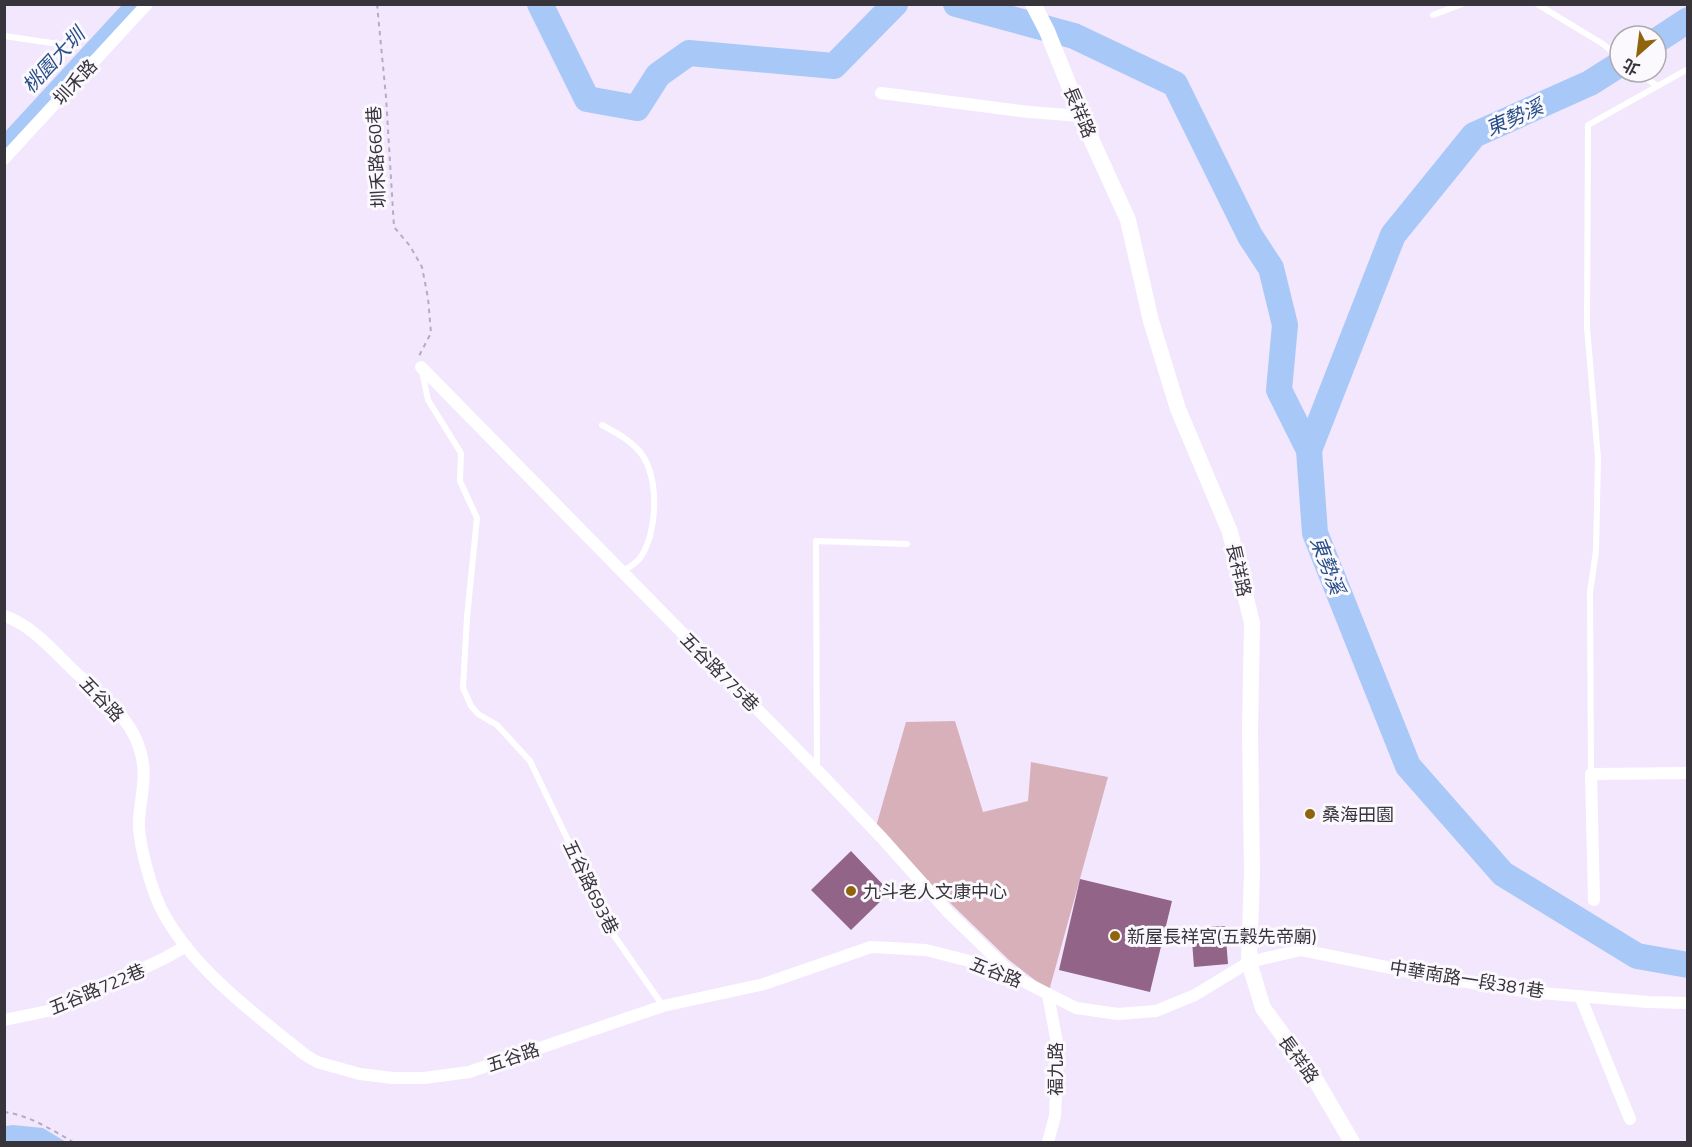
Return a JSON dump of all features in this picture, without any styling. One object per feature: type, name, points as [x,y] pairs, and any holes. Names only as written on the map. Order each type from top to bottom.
[{"type":"street","name":"圳禾路","points":[[4,159],[147,4]]},
{"type":"street","name":"長祥路","points":[[1033,4],[1047,31],[1081,116],[1128,220],[1151,321],[1175,398],[1230,532],[1252,623],[1250,731],[1252,873],[1249,962],[1263,1008],[1315,1079],[1352,1143]]},
{"type":"street","points":[[881,93],[1029,112],[1081,116]]},
{"type":"street","name":"五谷路775巷","points":[[421,367],[621,573],[818,770],[948,912],[1017,978]]},
{"type":"street","name":"五谷路","points":[[4,616],[14,619],[48,645],[122,717],[138,743],[146,776],[139,821],[142,854],[164,915],[186,946],[221,983],[304,1054],[317,1062],[360,1074],[393,1078],[424,1078],[470,1072],[663,1006],[764,984],[871,947],[926,950],[973,962],[1017,978],[1076,1008],[1118,1014],[1156,1011],[1195,995],[1249,962]]},
{"type":"street","points":[[1594,900],[1591,774],[1688,773]]},
{"type":"street","name":"五谷路722巷","points":[[4,1020],[57,1009],[186,946]]},
{"type":"street","name":"中華南路一段381巷","points":[[1249,962],[1301,950],[1442,978],[1529,992],[1688,1003]]},
{"type":"street","name":"福九路","points":[[1048,995],[1058,1048],[1055,1116],[1048,1143]]},
{"type":"street","points":[[1580,996],[1630,1119]]},
{"type":"lane","points":[[1433,15],[1462,4]]},
{"type":"lane","points":[[1537,4],[1608,48]]},
{"type":"lane","points":[[4,36],[59,44]]},
{"type":"lane","points":[[1591,774],[1590,592],[1596,551],[1598,458],[1587,327],[1588,125],[1688,69]]},
{"type":"lane","name":"五谷路693巷","points":[[421,367],[428,400],[461,453],[460,482],[477,518],[467,617],[463,688],[471,706],[478,714],[497,725],[530,761],[613,934],[663,1006]]},
{"type":"lane","points":[[602,425],[622,437],[640,452],[652,479],[655,515],[650,536],[640,559],[621,573]]},
{"type":"lane","points":[[818,770],[816,541],[907,544]]},
{"type":"path","name":"圳禾路660巷","points":[[376,4],[386,97],[394,227],[410,246],[422,267],[428,298],[430,333],[418,354],[421,367]]},
{"type":"path","points":[[4,1112],[13,1113],[41,1124],[73,1143]]},
{"type":"shaded area","points":[[955,721],[983,812],[1028,801],[1031,762],[1108,777],[1049,991],[1009,960],[875,830],[906,722]]},
{"type":"water","points":[[5,1126],[43,1128],[66,1142],[5,1142]]},
{"type":"building","name":"九斗老人文康中心","points":[[851,851],[890,892],[851,930],[811,890]]},
{"type":"building","name":"新屋長祥宮(五穀先帝廟)","points":[[1080,879],[1172,901],[1150,992],[1059,970]]},
{"type":"building","points":[[1225,926],[1228,964],[1194,967],[1191,928]]},
{"type":"waterway","name":"桃園大圳","points":[[4,144],[133,4]]},
{"type":"waterway","points":[[540,4],[587,99],[637,108],[658,75],[689,53],[834,66],[895,4]]},
{"type":"waterway","points":[[956,4],[1074,36],[1175,84],[1250,236],[1271,268],[1285,325],[1279,390],[1309,450]]},
{"type":"waterway","name":"東勢溪","points":[[1668,33],[1688,20]]},
{"type":"waterway","name":"東勢溪","points":[[1608,72],[1590,83],[1474,135],[1393,235],[1309,450],[1315,533],[1408,766],[1503,874],[1637,956],[1688,965]]},
{"type":"place","name":"桑海田園","points":[[1310,814]]},
{"type":"place","name":"九斗老人文康中心","points":[[851,891]]},
{"type":"place","name":"新屋長祥宮(五穀先帝廟)","points":[[1115,936]]}]
